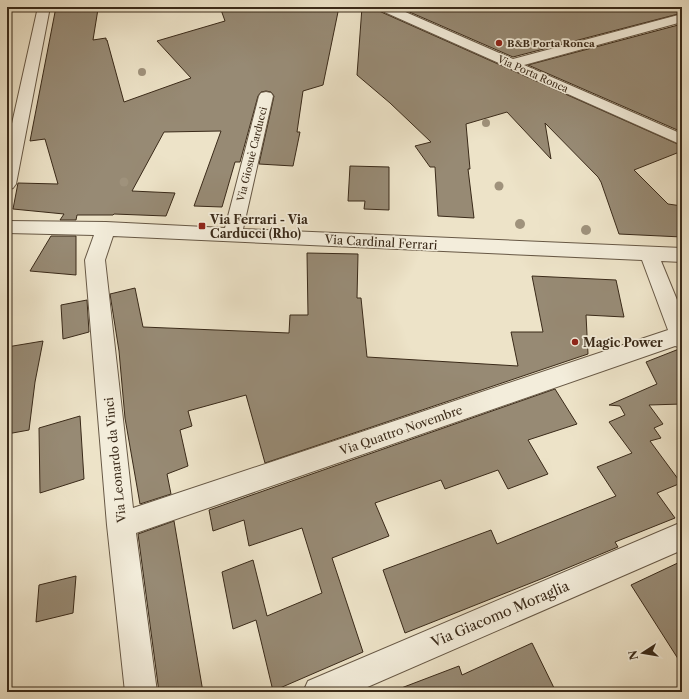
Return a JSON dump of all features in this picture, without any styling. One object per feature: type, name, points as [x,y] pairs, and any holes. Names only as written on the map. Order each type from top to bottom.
[{"type":"street","points":[[7,184],[44,7]]},
{"type":"street","name":"Via Porta Ronca","points":[[384,7],[682,140]]},
{"type":"street","points":[[511,64],[682,18]]},
{"type":"street","name":"Via Giosuè Carducci","points":[[232,235],[266,96]]},
{"type":"street","name":"Via Cardinal Ferrari","points":[[7,227],[232,235],[682,255]]},
{"type":"street","name":"Via Leonardo da Vinci","points":[[106,230],[95,260],[121,526],[141,692]]},
{"type":"street","points":[[649,254],[681,337]]},
{"type":"street","name":"Via Quattro Novembre","points":[[121,526],[681,337]]},
{"type":"street","name":"Via Giacomo Moraglia","points":[[319,692],[682,536]]},
{"type":"building","points":[[56,7],[79,7],[79,10],[98,9],[93,40],[106,38],[107,40],[124,102],[191,78],[157,41],[225,21],[220,7],[339,7],[323,85],[303,91],[297,132],[300,132],[293,166],[259,164],[274,96],[271,92],[266,91],[261,92],[258,96],[240,162],[235,162],[222,207],[194,206],[221,131],[164,132],[132,191],[175,193],[166,216],[114,214],[77,215],[76,220],[60,220],[64,214],[13,209],[18,183],[58,184],[45,139],[30,141]]},
{"type":"building","points":[[362,7],[377,7],[379,11],[682,146],[682,151],[634,170],[668,204],[682,206],[682,237],[619,234],[598,177],[545,123],[551,159],[507,112],[466,124],[470,169],[468,169],[474,218],[438,216],[435,167],[430,167],[415,146],[431,142],[390,103],[357,75]]},
{"type":"building","points":[[398,7],[682,7],[682,13],[513,57]]},
{"type":"building","points":[[682,24],[682,132],[528,65]]},
{"type":"building","points":[[350,166],[389,167],[389,210],[364,209],[365,201],[348,201]]},
{"type":"building","points":[[51,236],[76,236],[76,275],[30,271]]},
{"type":"building","points":[[307,253],[358,254],[357,298],[361,298],[367,357],[518,366],[511,332],[543,332],[532,276],[616,280],[624,317],[586,315],[588,354],[265,463],[246,395],[188,411],[192,426],[180,430],[188,466],[167,474],[171,494],[140,504],[125,418],[119,351],[110,294],[135,288],[143,327],[289,333],[290,315],[308,315]]},
{"type":"building","points":[[87,300],[89,332],[63,339],[61,305]]},
{"type":"building","points":[[43,341],[35,382],[29,430],[7,434],[7,347]]},
{"type":"building","points":[[682,349],[682,404],[649,405],[663,424],[654,428],[661,438],[650,441],[681,483],[657,493],[675,518],[615,542],[618,547],[405,633],[383,570],[491,530],[497,544],[616,496],[597,467],[632,453],[609,422],[625,415],[620,406],[609,405],[657,384],[646,362]]},
{"type":"building","points":[[555,389],[577,424],[528,440],[548,474],[508,489],[498,470],[445,489],[441,480],[375,503],[389,536],[332,558],[363,652],[273,691],[256,620],[233,629],[222,572],[253,560],[267,616],[322,593],[302,528],[249,546],[244,520],[213,531],[209,510]]},
{"type":"building","points":[[80,416],[84,479],[40,493],[39,428]]},
{"type":"building","points":[[174,521],[203,692],[159,692],[138,534]]},
{"type":"building","points":[[682,561],[682,665],[631,585]]},
{"type":"building","points":[[76,576],[73,613],[36,622],[39,585]]},
{"type":"building","points":[[532,643],[556,692],[397,692],[396,690],[459,666],[462,675]]},
{"type":"place","name":"B&B Porta Ronca","points":[[499,43]]},
{"type":"place","name":"Via Ferrari - Via Carducci (Rho)","points":[[202,226]]},
{"type":"place","name":"Magic Power","points":[[575,342]]}]
